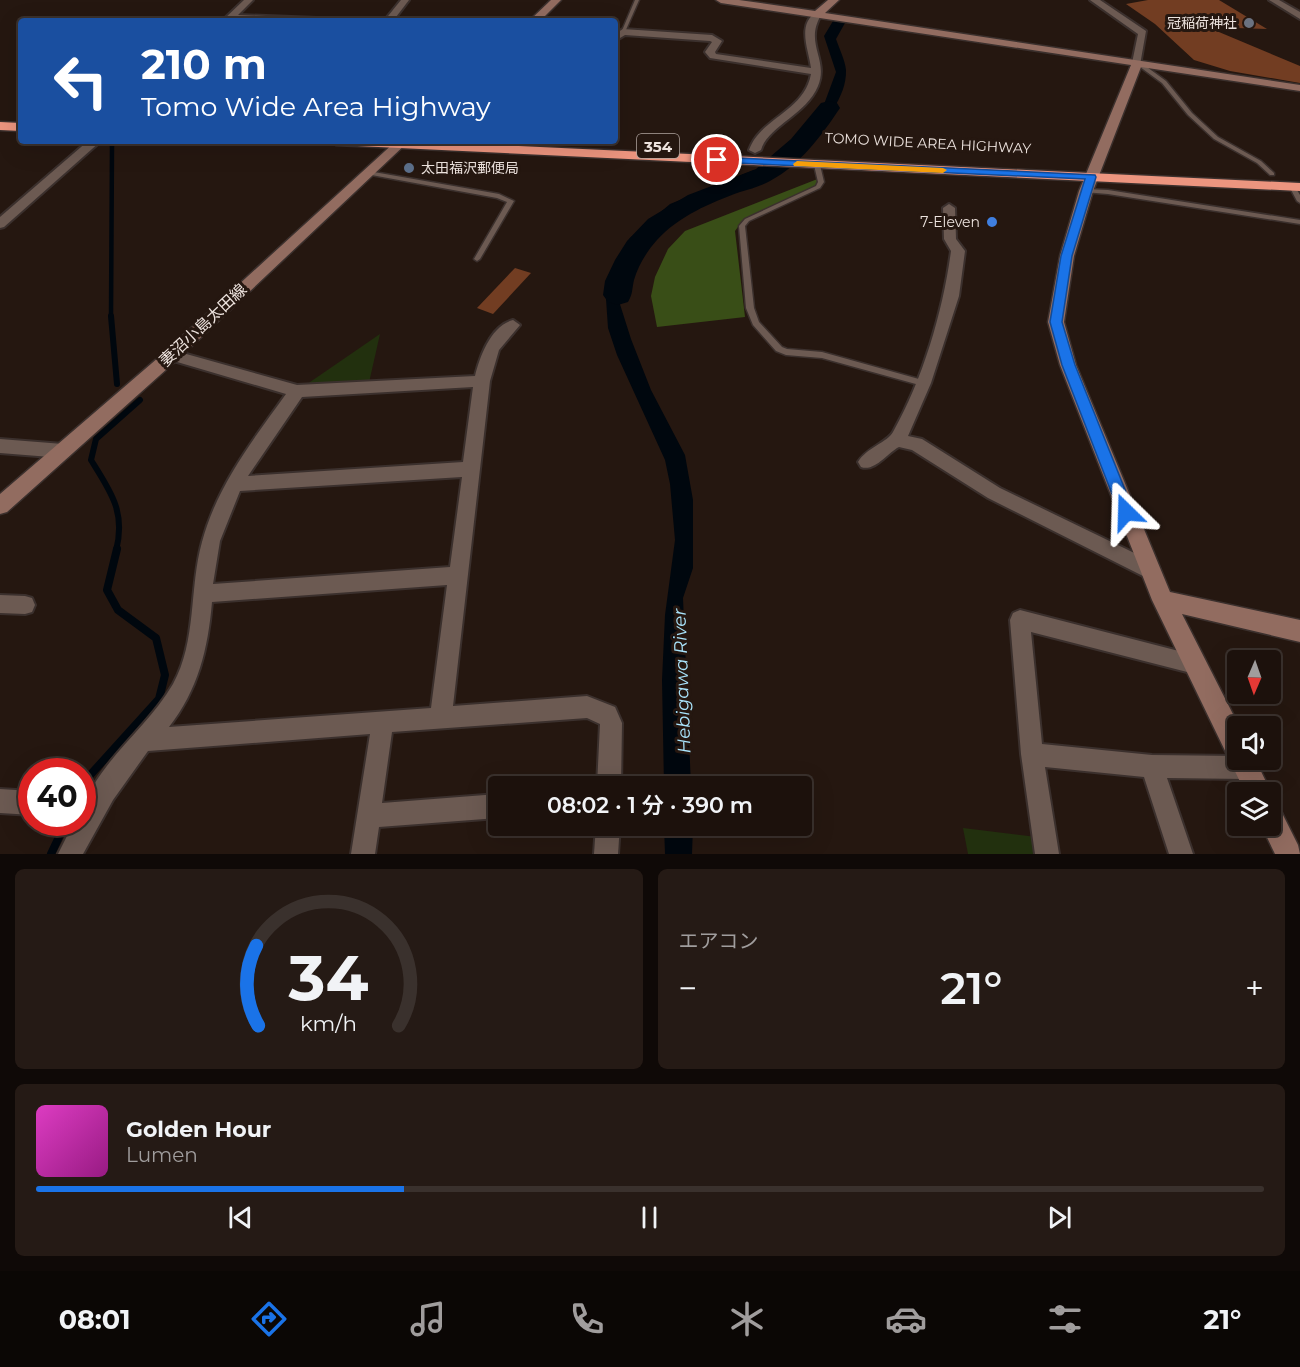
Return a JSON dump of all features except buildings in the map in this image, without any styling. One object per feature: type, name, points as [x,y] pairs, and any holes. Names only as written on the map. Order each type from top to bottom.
[{"type":"highway","points":[[0,116],[18,117]]},
{"type":"highway","points":[[0,126],[18,127]]},
{"type":"highway","name":"TOMO WIDE AREA HIGHWAY","points":[[437,144],[740,161],[817,161],[1091,178],[1297,183]]},
{"type":"highway","name":"TOMO WIDE AREA HIGHWAY","points":[[616,144],[758,151],[817,161]]},
{"type":"highway","name":"TOMO WIDE AREA HIGHWAY","points":[[1091,178],[1272,174],[1297,183]]},
{"type":"street","points":[[229,18],[249,0]]},
{"type":"street","points":[[390,18],[405,0]]},
{"type":"street","points":[[537,18],[556,0]]},
{"type":"street","points":[[721,0],[1300,88]]},
{"type":"street","points":[[758,151],[759,138],[787,118],[809,91],[816,72],[808,37],[812,21],[834,0]]},
{"type":"street","points":[[1094,0],[1143,33],[1137,63],[1091,178],[1067,256],[1056,322],[1068,365],[1150,570],[1227,729]]},
{"type":"street","points":[[1273,0],[1300,16]]},
{"type":"street","points":[[619,35],[712,38],[717,41],[710,52],[711,56],[816,72]]},
{"type":"street","points":[[0,224],[92,144]]},
{"type":"street","name":"妻沼小島太田線","points":[[0,506],[172,355],[399,144]]},
{"type":"street","points":[[898,440],[923,383],[952,296],[958,251],[950,239],[949,208]]},
{"type":"street","points":[[441,717],[482,381],[487,355],[493,344],[513,325]]},
{"type":"street","points":[[172,355],[297,391],[482,381]]},
{"type":"street","points":[[96,797],[178,697],[195,652],[211,542],[233,484],[297,391]]},
{"type":"street","points":[[867,462],[886,446],[898,440],[916,444],[994,493],[1150,570]]},
{"type":"street","points":[[0,446],[63,451]]},
{"type":"street","points":[[233,484],[471,469]]},
{"type":"street","points":[[204,594],[458,575]]},
{"type":"street","points":[[1163,600],[1300,631]]},
{"type":"street","points":[[0,604],[25,605]]},
{"type":"street","points":[[1047,854],[1032,754],[1020,620],[1195,664]]},
{"type":"street","points":[[143,740],[587,707],[607,715],[611,723],[609,776]]},
{"type":"street","points":[[363,854],[383,721]]},
{"type":"street","points":[[1032,754],[1152,766],[1227,760]]},
{"type":"street","points":[[1152,766],[1181,854]]},
{"type":"street","points":[[0,801],[18,802]]},
{"type":"street","points":[[369,816],[488,807]]},
{"type":"street","points":[[70,854],[77,836]]},
{"type":"street","points":[[606,854],[607,836]]},
{"type":"street","points":[[1280,836],[1289,854]]},
{"type":"lane","points":[[619,35],[630,19],[637,0]]},
{"type":"lane","points":[[1137,63],[1164,82],[1190,114],[1216,138],[1259,162],[1272,174]]},
{"type":"lane","points":[[817,161],[821,182],[818,187],[747,220],[742,226],[750,308],[756,323],[779,349],[786,352],[822,355],[923,383]]},
{"type":"lane","points":[[368,173],[499,196],[511,201],[477,259]]},
{"type":"lane","points":[[1091,178],[1108,192],[1300,222]]},
{"type":"lane","points":[[1297,183],[1300,201]]},
{"type":"green space","points":[[820,178],[818,187],[743,220],[735,231],[745,317],[657,327],[651,296],[655,277],[668,249],[685,231]]},
{"type":"green space","points":[[380,334],[368,387],[297,391]]},
{"type":"green space","points":[[963,828],[1045,838],[1047,854],[968,854]]},
{"type":"water","points":[[833,21],[845,23],[836,39],[846,70],[843,90],[827,119],[807,144],[795,143],[823,107],[836,72],[824,36]]},
{"type":"water","points":[[754,170],[779,171],[704,200],[658,225],[641,243],[629,265],[625,293],[618,298],[651,390],[685,455],[693,500],[693,568],[683,598],[691,776],[664,776],[662,680],[665,615],[675,540],[670,484],[665,460],[617,355],[608,328],[606,299],[614,266],[630,238],[670,204]]},
{"type":"water","points":[[664,836],[693,836],[692,854],[665,854]]},
{"type":"waterway","name":"Hebigawa River","points":[[618,295],[619,281],[629,260],[646,235],[683,208],[765,174],[800,144],[829,108]]},
{"type":"waterway","points":[[111,316],[112,144]]},
{"type":"waterway","points":[[111,316],[117,384]]},
{"type":"waterway","points":[[116,551],[119,525],[115,503],[91,460],[96,439],[140,400]]},
{"type":"waterway","points":[[96,769],[159,699],[165,675],[156,638],[118,610],[107,590],[117,549]]},
{"type":"waterway","points":[[51,854],[59,836]]},
{"type":"slow traffic","points":[[797,164],[943,170]]},
{"type":"place","name":"冠稲荷神社","points":[[1249,23]]},
{"type":"place","name":"太田福沢郵便局","points":[[409,168]]},
{"type":"place","name":"7-Eleven","points":[[992,222]]},
{"type":"route","points":[[717,160],[1091,177],[1067,256],[1056,322],[1068,365],[1126,512]]}]
